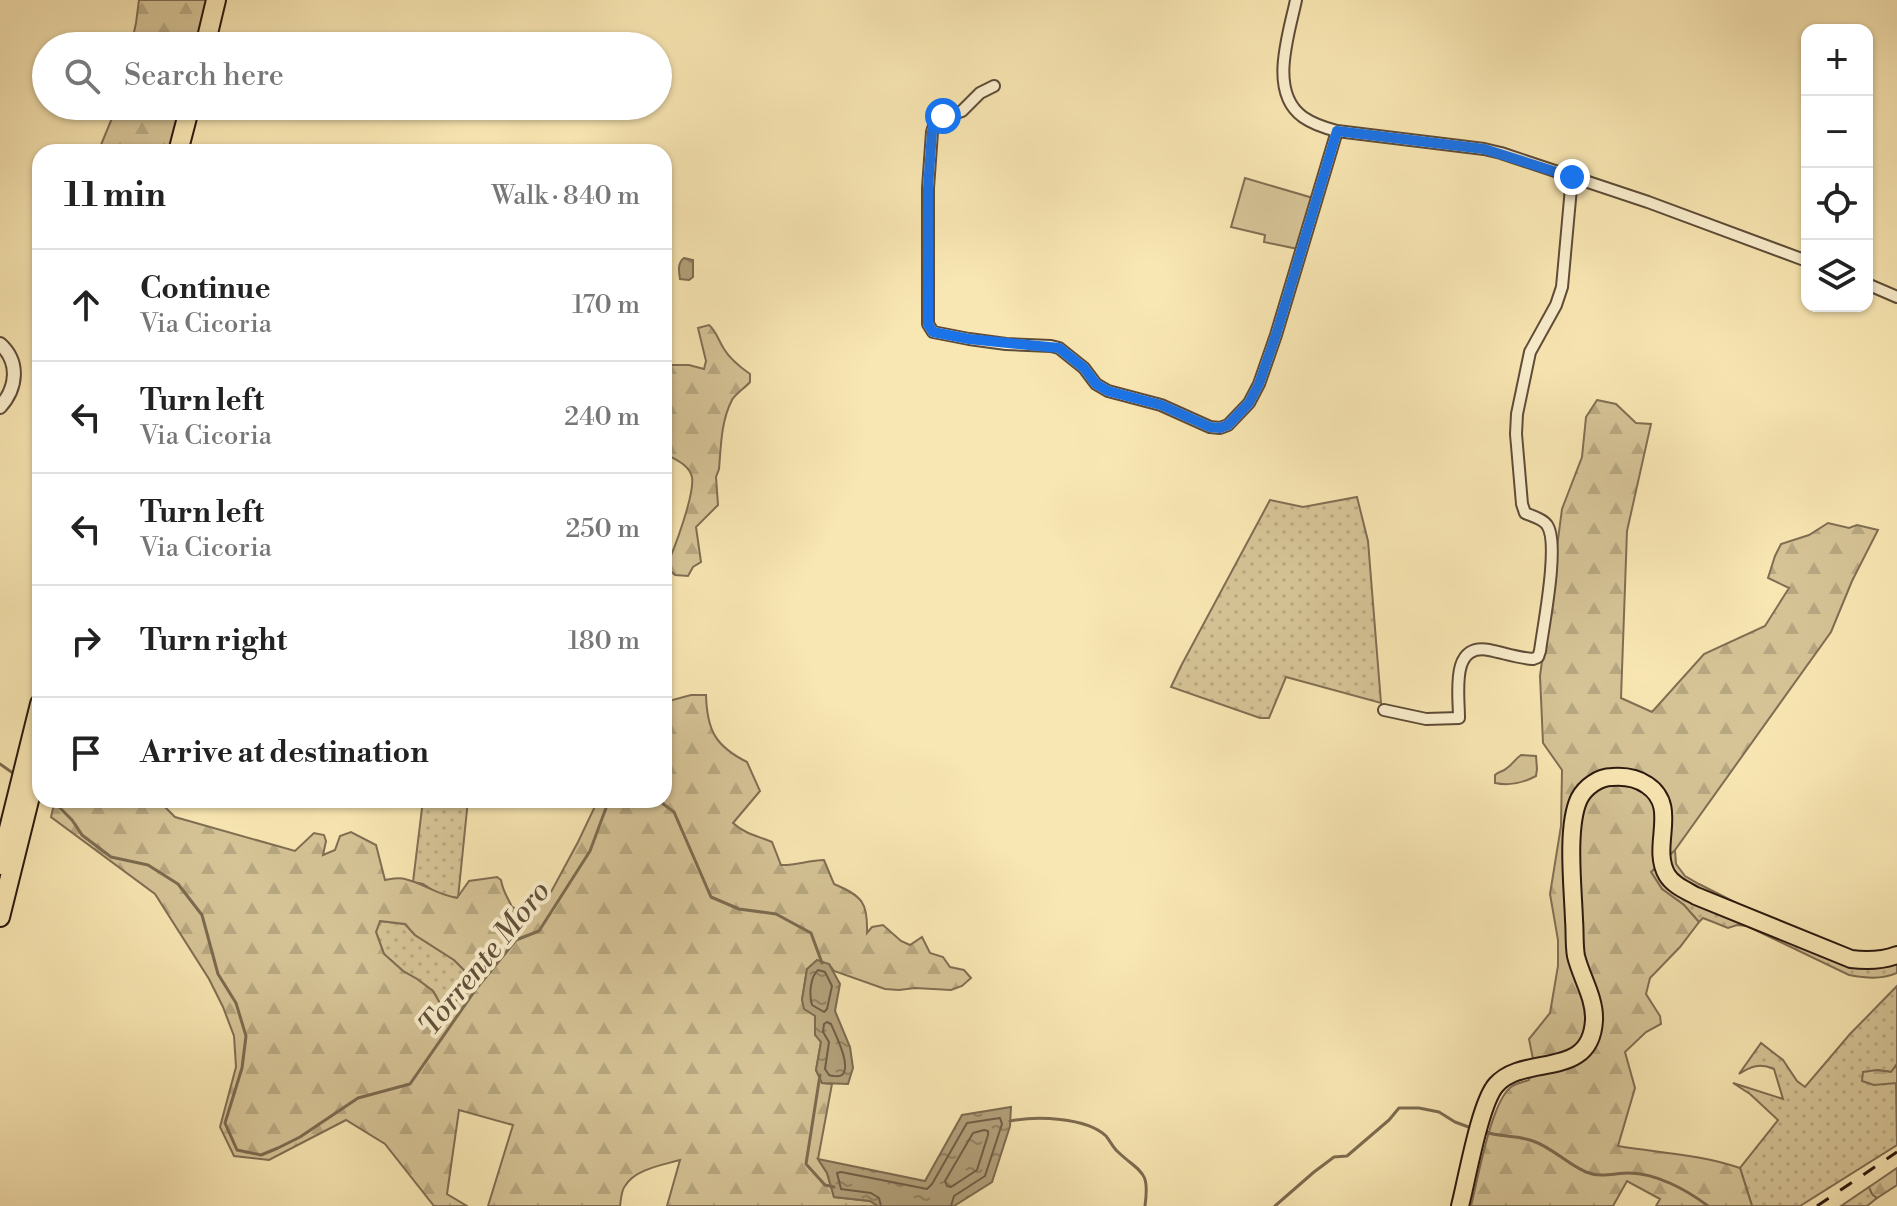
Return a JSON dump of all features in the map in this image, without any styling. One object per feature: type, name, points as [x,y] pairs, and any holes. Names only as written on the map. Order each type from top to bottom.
[{"type":"highway","points":[[208,32],[216,0]]},
{"type":"highway","points":[[220,32],[228,0]]},
{"type":"highway","points":[[180,144],[186,120]]},
{"type":"highway","points":[[192,144],[198,120]]},
{"type":"highway","points":[[0,865],[32,736]]},
{"type":"highway","points":[[0,917],[32,788]]},
{"type":"main road","points":[[1460,1206],[1483,1113],[1499,1081],[1510,1075],[1573,1058],[1589,1042],[1592,1033],[1593,1009],[1576,954],[1572,840],[1580,797],[1598,780],[1629,777],[1652,788],[1659,797],[1665,816],[1662,860],[1673,883],[1696,896],[1851,959],[1884,960],[1897,955]]},
{"type":"street","points":[[1296,0],[1283,81],[1292,106],[1302,117],[1319,126],[1337,131],[1484,149],[1648,202],[1801,259]]},
{"type":"street","points":[[994,86],[980,93],[962,111],[936,119],[932,132],[928,203],[928,324],[933,332],[969,339],[1059,348],[1084,368],[1096,384],[1108,391],[1161,405],[1210,427],[1220,428],[1235,419],[1249,403],[1259,384],[1337,131]]},
{"type":"street","points":[[1384,710],[1426,719],[1459,718],[1460,670],[1466,655],[1477,649],[1533,659],[1538,657],[1551,569],[1551,539],[1546,523],[1525,513],[1522,504],[1517,414],[1530,352],[1556,305],[1562,287],[1572,177]]},
{"type":"street","points":[[1873,287],[1897,297]]},
{"type":"street","points":[[0,344],[11,357],[14,382],[11,395],[0,407]]},
{"type":"green space","points":[[139,0],[211,0],[203,32],[134,32]]},
{"type":"green space","points":[[111,120],[181,120],[175,144],[101,144]]},
{"type":"green space","points":[[1245,178],[1313,198],[1298,249],[1264,242],[1265,235],[1231,227]]},
{"type":"green space","points":[[709,325],[714,330],[729,356],[750,374],[750,382],[733,398],[728,408],[716,477],[718,505],[696,527],[701,562],[693,567],[688,576],[672,572],[672,553],[687,508],[692,477],[684,465],[672,458],[672,365],[704,369],[706,361],[698,328]]},
{"type":"green space","points":[[1597,400],[1616,404],[1636,423],[1651,424],[1627,531],[1621,698],[1652,712],[1704,654],[1765,626],[1789,588],[1768,578],[1781,544],[1809,535],[1828,523],[1878,530],[1831,632],[1675,850],[1651,872],[1662,889],[1684,905],[1699,922],[1650,978],[1646,994],[1660,1016],[1661,1024],[1646,1032],[1625,1052],[1635,1088],[1618,1146],[1695,1157],[1740,1168],[1752,1206],[1656,1206],[1660,1199],[1627,1181],[1613,1206],[1471,1206],[1497,1108],[1511,1087],[1529,1080],[1533,1059],[1529,1039],[1550,1013],[1558,966],[1558,940],[1550,894],[1561,826],[1562,770],[1543,743],[1540,676],[1562,509],[1582,457],[1586,417]]},
{"type":"green space","points":[[1357,497],[1368,541],[1381,703],[1286,677],[1269,718],[1260,718],[1171,687],[1270,500],[1303,507]]},
{"type":"green space","points":[[706,695],[708,718],[715,736],[727,750],[747,762],[760,791],[733,823],[772,842],[781,865],[824,860],[834,884],[861,901],[866,914],[867,933],[872,927],[883,925],[910,945],[922,937],[930,953],[943,957],[950,967],[964,970],[971,978],[951,990],[899,990],[885,989],[834,971],[829,964],[807,969],[802,1000],[815,1016],[821,1042],[816,1070],[822,1083],[832,1084],[818,1159],[827,1173],[834,1197],[870,1201],[878,1206],[667,1206],[680,1160],[635,1175],[624,1188],[620,1206],[488,1206],[513,1125],[459,1110],[447,1194],[467,1206],[434,1206],[385,1144],[346,1120],[269,1160],[234,1156],[220,1127],[236,1067],[234,1036],[209,979],[155,894],[51,817],[53,808],[166,808],[175,817],[295,851],[314,833],[324,835],[323,855],[335,850],[340,836],[351,832],[376,845],[385,880],[405,879],[457,898],[469,881],[497,877],[512,907],[522,911],[540,896],[551,892],[594,808],[672,808],[672,700]],"holes":[[[380,921],[405,924],[415,935],[454,960],[466,972],[467,989],[453,1004],[442,1007],[433,991],[384,954],[376,932]]]},
{"type":"green space","points":[[1521,755],[1536,756],[1536,776],[1516,783],[1495,783],[1495,775]]},
{"type":"green space","points":[[422,808],[467,808],[458,898],[440,895],[423,884],[413,882]]},
{"type":"green space","points":[[1675,850],[1676,864],[1685,876],[1760,915],[1853,952],[1869,954],[1897,949],[1897,973],[1873,978],[1849,975],[1747,926],[1728,928],[1703,918],[1699,922],[1684,905],[1662,889],[1651,872]]},
{"type":"green space","points":[[380,921],[405,924],[415,935],[454,960],[466,972],[467,989],[453,1004],[442,1007],[433,991],[384,954],[376,932]]},
{"type":"green space","points":[[1897,986],[1897,1064],[1892,1072],[1877,1070],[1882,1084],[1896,1082],[1897,1145],[1800,1206],[1752,1206],[1740,1168],[1778,1120],[1733,1083],[1783,1099],[1774,1069],[1756,1066],[1739,1074],[1761,1043],[1783,1060],[1797,1081],[1805,1087],[1850,1034]]},
{"type":"green space","points":[[1897,1064],[1897,1089],[1896,1083],[1874,1085],[1862,1081],[1863,1072],[1891,1072]]},
{"type":"green space","points":[[1897,1168],[1897,1185],[1877,1198],[1872,1194],[1869,1187]]},
{"type":"green space","points":[[1869,1187],[1877,1198],[1867,1206],[1841,1206]]},
{"type":"water","points":[[684,258],[693,260],[693,277],[689,280],[680,279],[679,265]]},
{"type":"water","points":[[817,960],[829,964],[840,984],[835,1011],[850,1047],[853,1068],[848,1084],[822,1083],[816,1070],[821,1042],[815,1035],[815,1016],[804,1009],[802,1000],[807,969]]},
{"type":"water","points":[[1011,1107],[1010,1126],[992,1182],[954,1206],[878,1206],[870,1201],[834,1197],[827,1173],[818,1159],[925,1181],[962,1115]]},
{"type":"waterway","name":"Torrente Moro","points":[[0,764],[17,776]]},
{"type":"waterway","name":"Torrente Moro","points":[[60,808],[82,835],[111,857],[148,865],[178,884],[202,915],[218,974],[236,1003],[246,1036],[242,1068],[225,1123],[237,1150],[261,1155],[300,1137],[358,1098],[410,1084],[476,989],[516,940],[539,931],[590,851],[606,808]]},
{"type":"waterway","name":"Torrente Moro","points":[[669,808],[674,812],[711,897],[739,909],[776,914],[811,933],[822,963]]},
{"type":"waterway","name":"Torrente Moro","points":[[820,1075],[806,1164],[825,1185],[834,1187]]},
{"type":"waterway","name":"Torrente Moro","points":[[1275,1206],[1334,1157],[1347,1156],[1399,1108],[1439,1112],[1474,1129]]},
{"type":"waterway","name":"Torrente Moro","points":[[1010,1121],[1060,1120],[1097,1130],[1142,1173],[1146,1185],[1145,1206]]},
{"type":"waterway","name":"Torrente Moro","points":[[1485,1132],[1533,1141],[1591,1174],[1629,1173],[1660,1179],[1708,1206]]},
{"type":"railway","points":[[1817,1206],[1897,1152]]},
{"type":"route","points":[[943,116],[936,119],[932,132],[928,188],[928,324],[933,332],[1006,344],[1059,348],[1084,368],[1096,384],[1108,391],[1161,405],[1210,427],[1220,428],[1235,419],[1249,403],[1259,384],[1337,131],[1484,149],[1572,177]]}]
